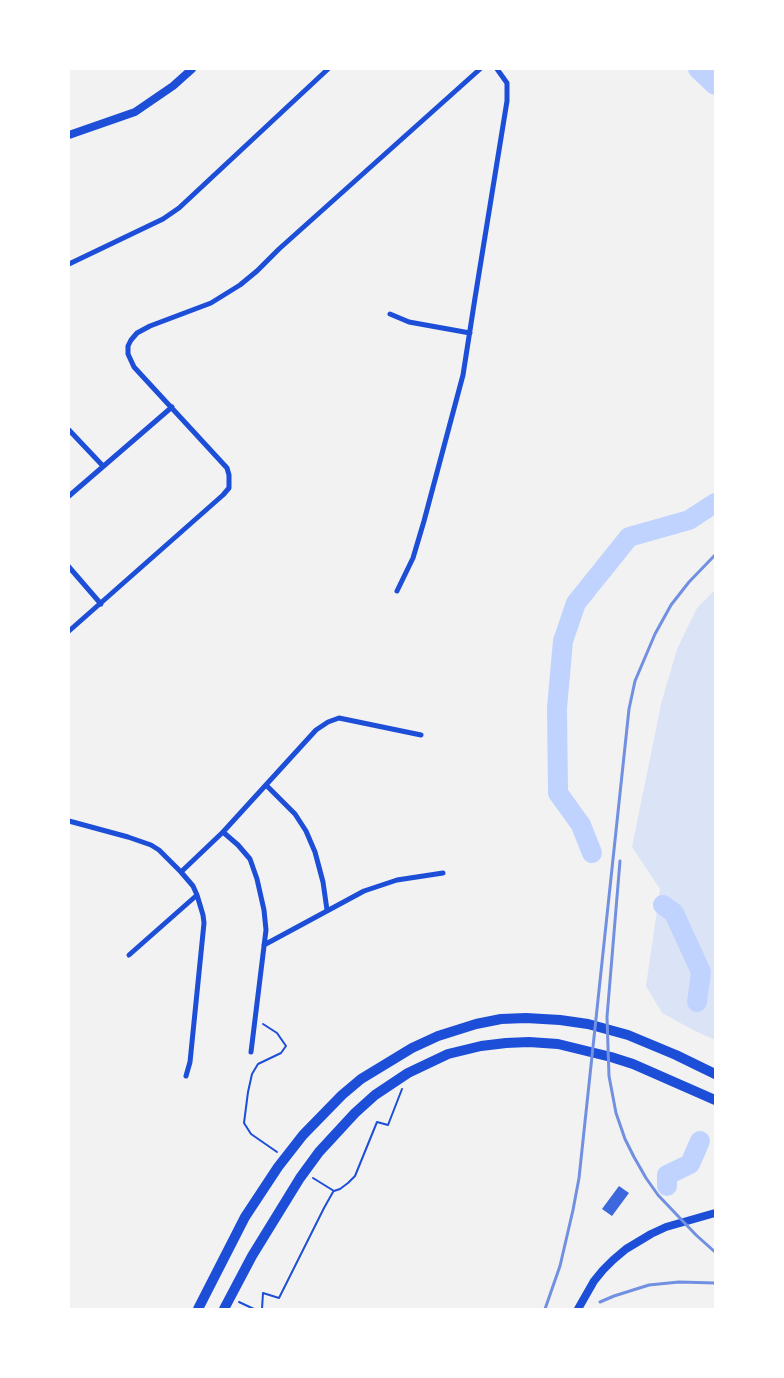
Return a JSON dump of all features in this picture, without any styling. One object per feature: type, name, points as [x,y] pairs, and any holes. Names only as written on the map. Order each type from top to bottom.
[{"type":"main road","points":[[198,1309],[229,1246],[262,1191],[303,1135],[342,1095],[361,1079],[412,1048],[438,1036],[476,1024],[501,1019],[526,1018],[588,1024],[628,1035],[715,1074]]},
{"type":"main road","points":[[224,1309],[252,1256],[300,1178],[319,1152],[354,1113],[375,1095],[408,1073],[448,1054],[481,1046],[529,1042],[558,1044],[610,1056],[715,1100]]},
{"type":"street","points":[[69,135],[135,112],[173,86],[192,69]]},
{"type":"street","points":[[69,264],[163,220],[179,208],[321,71],[328,69]]},
{"type":"street","points":[[69,631],[229,488],[227,468],[134,367],[128,354],[128,346],[131,340],[150,326],[211,303],[240,285],[480,69]]},
{"type":"street","points":[[397,591],[412,558],[459,395],[508,92],[508,83],[497,69]]},
{"type":"street","points":[[390,314],[409,322],[470,333]]},
{"type":"street","points":[[69,496],[172,407]]},
{"type":"street","points":[[69,430],[102,466]]},
{"type":"street","points":[[69,567],[101,604]]},
{"type":"street","points":[[181,872],[223,832],[316,730],[328,722],[339,718],[421,735]]},
{"type":"street","points":[[266,785],[295,814],[306,831],[315,852],[321,874],[327,910]]},
{"type":"street","points":[[69,821],[151,845],[159,850],[181,872],[198,895],[204,922],[191,1053],[186,1076]]},
{"type":"street","points":[[223,832],[250,858],[264,910],[266,930],[251,1052]]},
{"type":"street","points":[[264,945],[364,891],[397,880],[443,874]]},
{"type":"street","points":[[128,955],[198,895]]},
{"type":"street","points":[[578,1309],[594,1281],[613,1260],[639,1241],[666,1227],[715,1213]]},
{"type":"path","points":[[251,1134],[244,1123],[252,1074],[258,1064],[281,1053],[286,1046],[277,1033],[255,1020]]},
{"type":"path","points":[[262,1309],[263,1293],[279,1298],[319,1216],[334,1191],[340,1189],[354,1176],[377,1122],[388,1125],[408,1073]]},
{"type":"path","points":[[324,1185],[334,1191]]},
{"type":"path","points":[[230,1298],[254,1309]]},
{"type":"shaded area","points":[[715,590],[715,1040],[662,1013],[646,986],[660,889],[632,847],[661,704],[677,649],[697,608]]},
{"type":"building","points":[[619,1186],[629,1193],[612,1216],[602,1209]]},
{"type":"waterway","points":[[698,69],[715,85]]},
{"type":"waterway","points":[[592,853],[581,825],[558,793],[557,708],[563,641],[576,603],[629,537],[689,520],[715,503]]},
{"type":"waterway","points":[[663,905],[674,913],[701,972],[697,1002]]},
{"type":"waterway","points":[[667,1186],[667,1175],[690,1164],[700,1141]]},
{"type":"railway","points":[[545,1309],[560,1266],[579,1178],[629,709],[635,681],[655,634],[671,605],[689,582],[715,555]]},
{"type":"railway","points":[[620,861],[607,1017],[609,1076],[616,1113],[625,1139],[634,1157],[658,1195],[715,1252]]},
{"type":"railway","points":[[600,1302],[649,1285],[679,1282],[715,1283]]}]
